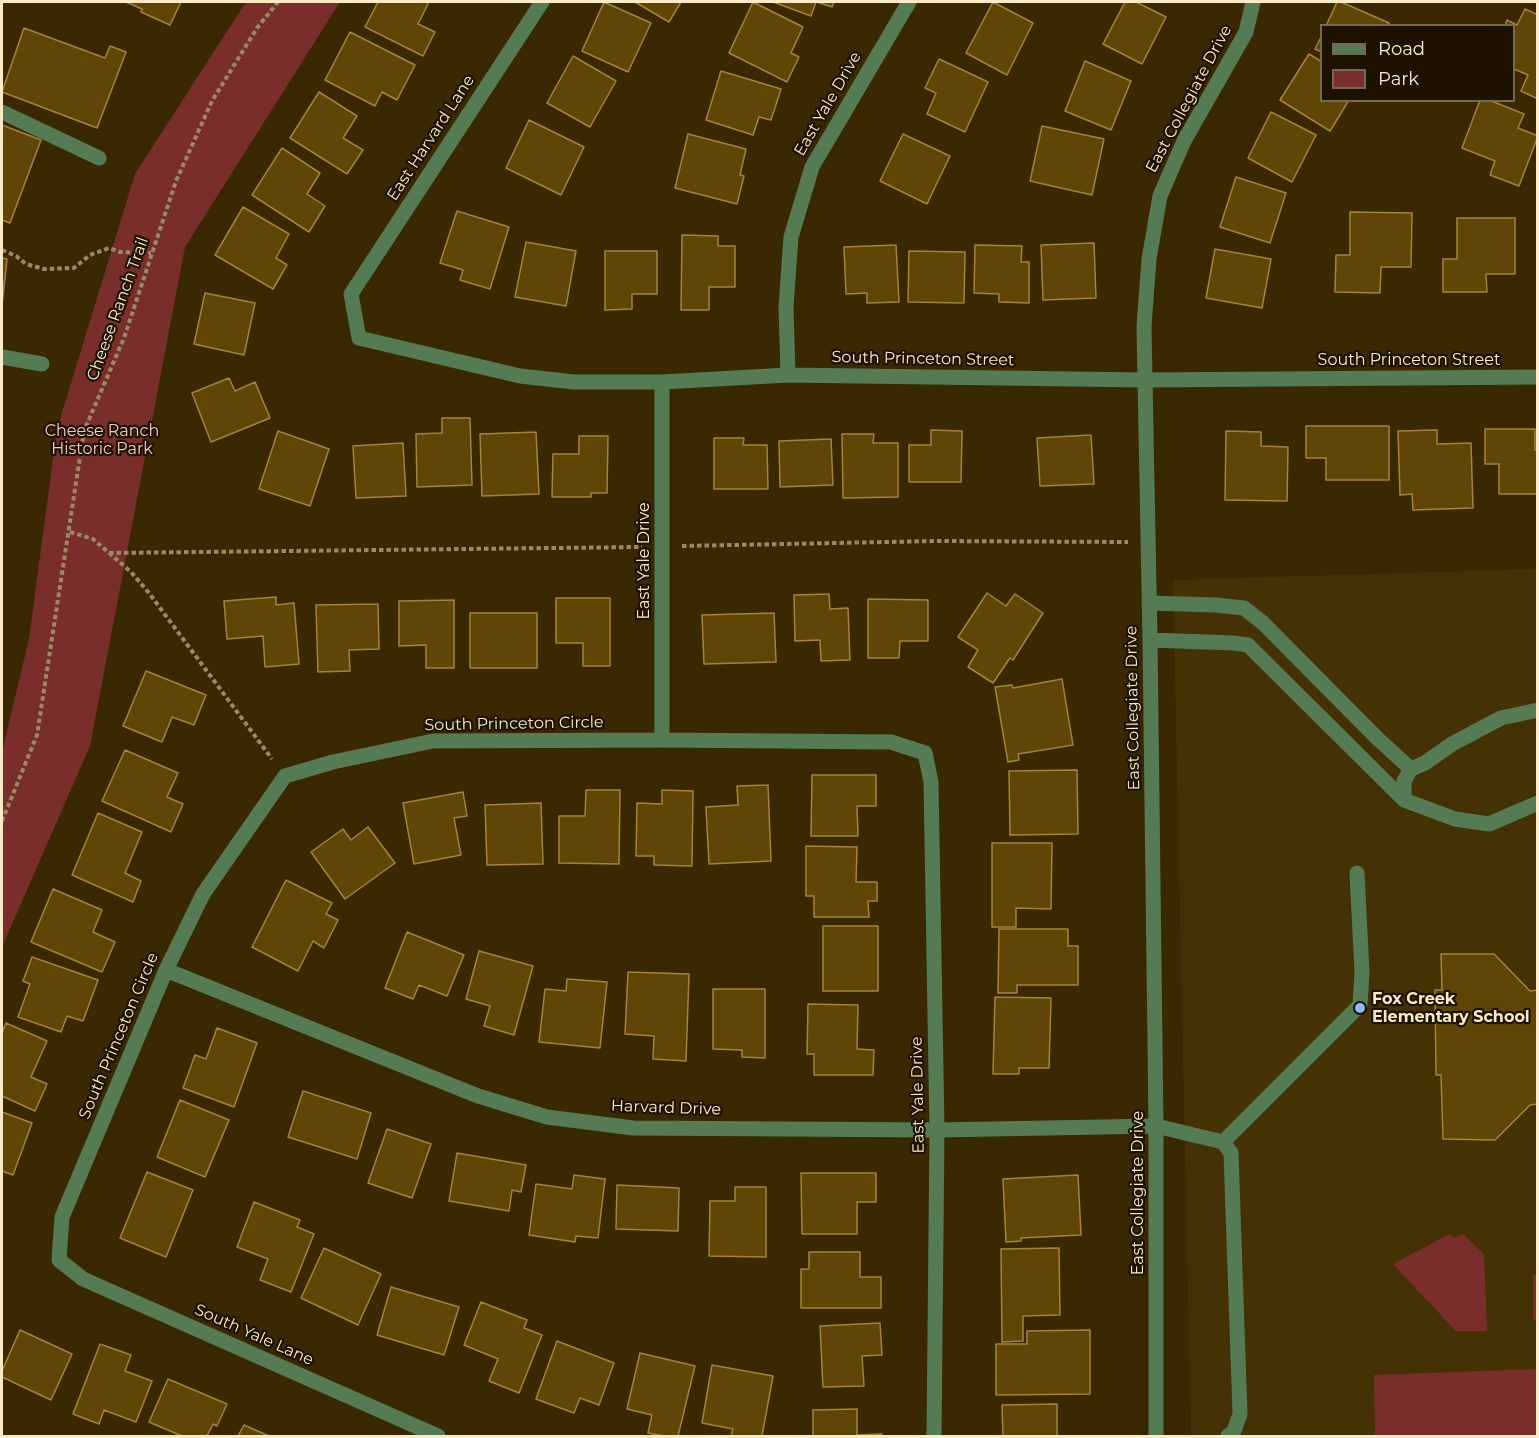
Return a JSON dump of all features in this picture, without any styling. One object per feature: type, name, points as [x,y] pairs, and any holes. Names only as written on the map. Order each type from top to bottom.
[{"type":"street","name":"East Harvard Lane","points":[[351,294],[542,2]]},
{"type":"street","name":"East Yale Drive","points":[[788,375],[786,307],[791,237],[812,167],[909,2]]},
{"type":"street","name":"East Collegiate Drive","points":[[1156,1437],[1156,1125],[1144,326],[1149,259],[1160,196],[1184,141],[1246,32],[1253,2]]},
{"type":"street","points":[[2,112],[99,158]]},
{"type":"street","name":"South Princeton Street","points":[[351,294],[359,338],[520,376],[574,382],[662,382],[788,375],[1145,380],[1538,377]]},
{"type":"street","points":[[2,357],[42,364]]},
{"type":"street","name":"East Yale Drive","points":[[662,382],[662,740]]},
{"type":"street","points":[[1149,603],[1216,604],[1244,608],[1263,622],[1378,739],[1411,769]]},
{"type":"street","points":[[1150,640],[1248,645],[1404,800],[1455,819],[1489,824],[1538,803]]},
{"type":"street","points":[[1404,800],[1404,781],[1411,769],[1501,718],[1538,710]]},
{"type":"street","name":"South Princeton Circle","points":[[59,1260],[62,1217],[166,970],[203,894],[285,776],[333,762],[433,741],[891,742],[925,753]]},
{"type":"street","name":"East Yale Drive","points":[[925,753],[931,782],[937,1130],[933,1437]]},
{"type":"street","points":[[1228,1437],[1234,1431],[1239,1414],[1231,1153],[1223,1142],[1360,1005],[1362,972],[1357,873]]},
{"type":"street","name":"Harvard Drive","points":[[166,970],[478,1096],[548,1117],[633,1128],[937,1130],[1156,1125],[1223,1142]]},
{"type":"street","name":"South Yale Lane","points":[[59,1260],[84,1280],[438,1437]]},
{"type":"path","name":"Cheese Ranch Trail","points":[[2,821],[37,735],[84,431],[124,338],[176,181],[212,101],[257,28],[278,2]]},
{"type":"path","points":[[2,250],[16,256],[26,264],[44,269],[74,268],[90,255],[109,248],[120,252],[152,253]]},
{"type":"path","points":[[70,532],[93,539],[131,572],[285,776]]},
{"type":"path","points":[[108,553],[662,547],[937,541],[1147,542]]},
{"type":"shaded area","name":"Fox Creek Elementary School","points":[[1537,569],[1537,1436],[1191,1436],[1173,580]]},
{"type":"green space","name":"Cheese Ranch Historic Park","points":[[246,2],[340,2],[185,247],[90,746],[2,947],[2,752],[29,639],[57,429],[135,174]]},
{"type":"green space","points":[[1450,1234],[1454,1238],[1463,1234],[1484,1254],[1487,1331],[1456,1331],[1393,1264]]},
{"type":"green space","points":[[1533,1275],[1537,1275],[1537,1320],[1533,1320]]},
{"type":"green space","points":[[1537,1369],[1537,1436],[1375,1436],[1374,1375]]},
{"type":"building","points":[[126,2],[181,2],[170,25],[141,12],[142,9]]},
{"type":"building","points":[[378,2],[429,2],[418,24],[435,32],[423,56],[365,27]]},
{"type":"building","points":[[604,2],[651,23],[628,72],[582,51]]},
{"type":"building","points":[[635,2],[681,2],[669,22]]},
{"type":"building","points":[[753,2],[803,27],[791,53],[799,57],[787,82],[729,53]]},
{"type":"building","points":[[773,2],[816,2],[811,16]]},
{"type":"building","points":[[817,2],[834,2],[832,7]]},
{"type":"building","points":[[993,2],[1033,23],[1007,75],[966,53]]},
{"type":"building","points":[[1125,2],[1136,2],[1166,17],[1142,64],[1103,44]]},
{"type":"building","points":[[1337,2],[1389,23],[1389,24],[1327,24]]},
{"type":"building","points":[[1525,9],[1538,15],[1538,99],[1521,91],[1528,75],[1515,69],[1515,24],[1517,25]]},
{"type":"building","points":[[24,28],[105,58],[110,46],[126,52],[97,128],[2,92]]},
{"type":"building","points":[[350,32],[415,65],[397,100],[382,92],[375,106],[325,80]]},
{"type":"building","points":[[1320,39],[1320,51],[1315,49]]},
{"type":"building","points":[[1309,54],[1320,61],[1320,102],[1348,102],[1330,131],[1280,100]]},
{"type":"building","points":[[573,56],[616,81],[590,127],[547,103]]},
{"type":"building","points":[[939,59],[988,82],[965,132],[927,114],[936,93],[925,88]]},
{"type":"building","points":[[1085,61],[1131,81],[1111,130],[1065,111]]},
{"type":"building","points":[[721,71],[781,89],[771,120],[759,117],[753,135],[706,120]]},
{"type":"building","points":[[319,92],[357,116],[343,138],[363,150],[347,174],[290,138]]},
{"type":"building","points":[[1479,102],[1494,102],[1524,114],[1518,128],[1538,136],[1519,186],[1490,175],[1495,161],[1462,148]]},
{"type":"building","points":[[1271,112],[1316,135],[1292,182],[1248,158]]},
{"type":"building","points":[[529,120],[584,147],[561,195],[506,168]]},
{"type":"building","points":[[2,125],[41,140],[10,223],[2,220]]},
{"type":"building","points":[[1042,126],[1104,139],[1092,195],[1030,181]]},
{"type":"building","points":[[688,134],[746,149],[740,175],[744,176],[737,204],[675,188]]},
{"type":"building","points":[[903,134],[950,156],[927,204],[880,181]]},
{"type":"building","points":[[282,148],[320,173],[307,194],[325,206],[309,232],[252,195]]},
{"type":"building","points":[[1236,177],[1286,193],[1270,243],[1220,227]]},
{"type":"building","points":[[243,207],[289,234],[276,258],[287,265],[273,289],[215,255]]},
{"type":"building","points":[[457,211],[509,227],[490,289],[460,280],[463,270],[440,263]]},
{"type":"building","points":[[1350,212],[1412,213],[1411,267],[1381,267],[1380,293],[1335,292],[1336,255],[1350,255]]},
{"type":"building","points":[[1457,218],[1515,218],[1515,274],[1486,274],[1487,292],[1443,292],[1443,259],[1457,259]]},
{"type":"building","points":[[682,235],[718,236],[718,246],[735,246],[735,287],[709,287],[709,310],[681,310]]},
{"type":"building","points":[[526,242],[576,251],[566,306],[515,297]]},
{"type":"building","points":[[1094,243],[1096,298],[1043,300],[1041,245]]},
{"type":"building","points":[[896,245],[899,302],[867,303],[867,293],[846,294],[844,247]]},
{"type":"building","points":[[975,245],[1022,246],[1021,262],[1029,262],[1029,303],[999,302],[999,294],[974,293]]},
{"type":"building","points":[[1215,249],[1271,259],[1262,308],[1206,298]]},
{"type":"building","points":[[605,251],[657,251],[657,294],[632,294],[632,309],[605,310]]},
{"type":"building","points":[[909,251],[965,252],[964,303],[908,302]]},
{"type":"building","points":[[2,258],[7,259],[2,306]]},
{"type":"building","points":[[205,293],[255,303],[244,355],[194,344]]},
{"type":"building","points":[[229,378],[235,391],[255,382],[270,418],[211,442],[192,393]]},
{"type":"building","points":[[442,418],[470,418],[472,485],[417,487],[416,434],[442,433]]},
{"type":"building","points":[[1306,426],[1389,426],[1389,480],[1326,480],[1326,458],[1306,458]]},
{"type":"building","points":[[1485,429],[1535,429],[1535,450],[1538,450],[1538,494],[1499,494],[1499,464],[1485,464]]},
{"type":"building","points":[[931,430],[962,431],[961,482],[909,482],[909,445],[931,445]]},
{"type":"building","points":[[1437,430],[1437,444],[1471,443],[1473,508],[1413,510],[1412,494],[1400,495],[1398,431]]},
{"type":"building","points":[[278,431],[329,449],[310,506],[259,489]]},
{"type":"building","points":[[1226,431],[1261,432],[1261,446],[1288,447],[1287,501],[1225,500]]},
{"type":"building","points":[[536,432],[539,494],[482,496],[480,434]]},
{"type":"building","points":[[842,434],[874,434],[873,443],[898,443],[898,497],[843,498]]},
{"type":"building","points":[[1091,435],[1094,484],[1040,486],[1037,438]]},
{"type":"building","points":[[579,436],[608,436],[607,493],[591,493],[591,497],[552,497],[553,454],[579,454]]},
{"type":"building","points":[[714,438],[744,438],[743,445],[767,445],[768,489],[714,489]]},
{"type":"building","points":[[831,439],[833,485],[780,487],[779,441]]},
{"type":"building","points":[[403,443],[406,496],[356,498],[353,446]]},
{"type":"building","points":[[987,593],[1006,606],[1015,594],[1043,613],[1013,660],[1010,658],[993,683],[968,667],[978,650],[958,637]]},
{"type":"building","points":[[829,594],[830,609],[848,608],[850,660],[821,661],[820,640],[795,641],[794,595]]},
{"type":"building","points":[[276,597],[276,605],[294,603],[299,664],[265,667],[263,636],[227,639],[224,601]]},
{"type":"building","points":[[556,598],[610,598],[610,666],[583,666],[583,643],[556,643]]},
{"type":"building","points":[[868,599],[928,600],[928,641],[900,641],[899,658],[868,658]]},
{"type":"building","points":[[454,600],[454,668],[426,668],[426,645],[399,646],[399,601]]},
{"type":"building","points":[[378,604],[379,649],[349,650],[350,671],[318,672],[316,605]]},
{"type":"building","points":[[470,613],[537,613],[537,668],[470,668]]},
{"type":"building","points":[[774,613],[776,662],[704,664],[702,615]]},
{"type":"building","points":[[146,671],[206,695],[194,725],[172,717],[162,742],[123,726]]},
{"type":"building","points":[[1062,679],[1073,745],[1018,754],[1019,760],[1008,762],[995,687],[1012,685],[1013,688]]},
{"type":"building","points":[[125,750],[178,773],[167,797],[183,804],[171,832],[102,801]]},
{"type":"building","points":[[1077,770],[1078,834],[1010,835],[1009,771]]},
{"type":"building","points":[[812,775],[876,775],[876,806],[857,806],[858,836],[811,836]]},
{"type":"building","points":[[768,785],[771,861],[709,864],[706,807],[738,805],[737,786]]},
{"type":"building","points":[[586,790],[620,790],[619,864],[559,863],[559,816],[585,816]]},
{"type":"building","points":[[662,790],[693,791],[692,866],[654,865],[654,856],[636,856],[637,803],[662,804]]},
{"type":"building","points":[[463,792],[467,816],[454,818],[461,855],[414,864],[403,803]]},
{"type":"building","points":[[541,803],[543,864],[487,865],[485,805]]},
{"type":"building","points":[[98,813],[142,832],[125,873],[141,881],[133,902],[72,875]]},
{"type":"building","points":[[368,827],[395,863],[345,899],[311,852],[343,829],[351,840]]},
{"type":"building","points":[[992,843],[1052,843],[1051,909],[1016,908],[1016,927],[992,927]]},
{"type":"building","points":[[806,846],[857,847],[856,882],[877,882],[877,901],[868,901],[869,917],[814,917],[814,896],[806,896]]},
{"type":"building","points":[[286,880],[332,903],[326,914],[338,920],[324,948],[313,941],[298,971],[252,947]]},
{"type":"building","points":[[53,889],[102,910],[93,932],[115,942],[102,972],[31,942]]},
{"type":"building","points":[[823,926],[878,926],[878,991],[823,991]]},
{"type":"building","points":[[999,929],[1068,929],[1068,946],[1078,946],[1078,985],[1017,985],[1017,993],[998,993]]},
{"type":"building","points":[[407,932],[464,955],[447,996],[419,985],[413,999],[385,988]]},
{"type":"building","points":[[479,951],[533,966],[514,1035],[484,1026],[490,1006],[466,999]]},
{"type":"building","points":[[1441,954],[1494,954],[1530,991],[1538,990],[1538,1104],[1530,1105],[1495,1140],[1443,1139],[1441,1075],[1436,1075],[1435,990],[1442,990]]},
{"type":"building","points":[[32,957],[98,980],[83,1021],[67,1016],[61,1032],[18,1017],[30,984],[23,981]]},
{"type":"building","points":[[628,972],[689,974],[686,1061],[653,1059],[654,1036],[625,1034]]},
{"type":"building","points":[[567,979],[607,982],[600,1048],[539,1042],[545,989],[566,991]]},
{"type":"building","points":[[713,989],[765,989],[765,1058],[742,1057],[742,1050],[713,1049]]},
{"type":"building","points":[[995,997],[1051,998],[1049,1068],[1019,1068],[1019,1074],[993,1074]]},
{"type":"building","points":[[808,1004],[858,1005],[857,1049],[874,1050],[873,1075],[814,1075],[814,1054],[807,1054]]},
{"type":"building","points":[[6,1023],[47,1041],[31,1077],[47,1084],[35,1111],[2,1096],[2,1033]]},
{"type":"building","points":[[217,1028],[257,1043],[234,1107],[183,1088],[195,1055],[206,1059]]},
{"type":"building","points":[[303,1091],[371,1113],[357,1159],[288,1137]]},
{"type":"building","points":[[180,1100],[229,1120],[205,1177],[157,1157]]},
{"type":"building","points":[[2,1112],[32,1123],[13,1175],[2,1171]]},
{"type":"building","points":[[387,1129],[431,1144],[412,1198],[368,1183]]},
{"type":"building","points":[[457,1153],[526,1165],[521,1192],[512,1190],[509,1211],[449,1201]]},
{"type":"building","points":[[147,1172],[193,1190],[166,1257],[120,1238]]},
{"type":"building","points":[[801,1173],[876,1173],[876,1202],[857,1202],[857,1234],[802,1234]]},
{"type":"building","points":[[574,1175],[605,1179],[598,1238],[576,1236],[575,1242],[529,1235],[536,1184],[572,1189]]},
{"type":"building","points":[[1078,1175],[1081,1235],[1021,1238],[1021,1241],[1006,1242],[1003,1179]]},
{"type":"building","points":[[617,1185],[679,1188],[678,1231],[616,1229]]},
{"type":"building","points":[[735,1187],[766,1187],[766,1257],[709,1256],[710,1201],[735,1201]]},
{"type":"building","points":[[254,1202],[300,1220],[297,1227],[314,1234],[291,1292],[260,1280],[268,1259],[237,1247]]},
{"type":"building","points":[[324,1248],[381,1274],[358,1325],[301,1298]]},
{"type":"building","points":[[1059,1248],[1060,1315],[1023,1316],[1023,1341],[1002,1342],[1001,1249]]},
{"type":"building","points":[[809,1252],[860,1252],[860,1277],[881,1277],[881,1308],[801,1308],[801,1269],[809,1269]]},
{"type":"building","points":[[391,1287],[459,1307],[444,1355],[377,1335]]},
{"type":"building","points":[[481,1302],[527,1320],[524,1328],[542,1335],[519,1393],[489,1381],[498,1359],[464,1345]]},
{"type":"building","points":[[880,1323],[882,1355],[862,1356],[864,1386],[823,1387],[820,1326]]},
{"type":"building","points":[[20,1330],[72,1354],[51,1400],[2,1377],[2,1371]]},
{"type":"building","points":[[1090,1330],[1090,1394],[996,1395],[996,1344],[1027,1344],[1027,1331]]},
{"type":"building","points":[[557,1341],[614,1363],[599,1405],[580,1398],[574,1413],[536,1399]]},
{"type":"building","points":[[100,1344],[131,1355],[125,1371],[152,1381],[136,1422],[104,1410],[99,1424],[73,1414]]},
{"type":"building","points":[[640,1353],[695,1366],[678,1436],[648,1433],[652,1415],[627,1409]]},
{"type":"building","points":[[712,1365],[773,1376],[762,1436],[731,1436],[733,1429],[702,1423]]},
{"type":"building","points":[[168,1379],[227,1404],[217,1426],[213,1424],[207,1436],[182,1436],[149,1422]]},
{"type":"building","points":[[1057,1404],[1057,1436],[1003,1436],[1002,1405]]},
{"type":"building","points":[[857,1409],[857,1435],[882,1434],[882,1436],[813,1436],[813,1410]]},
{"type":"building","points":[[244,1425],[269,1436],[238,1436]]},
{"type":"place","name":"Fox Creek Elementary School","points":[[1360,1008]]}]
